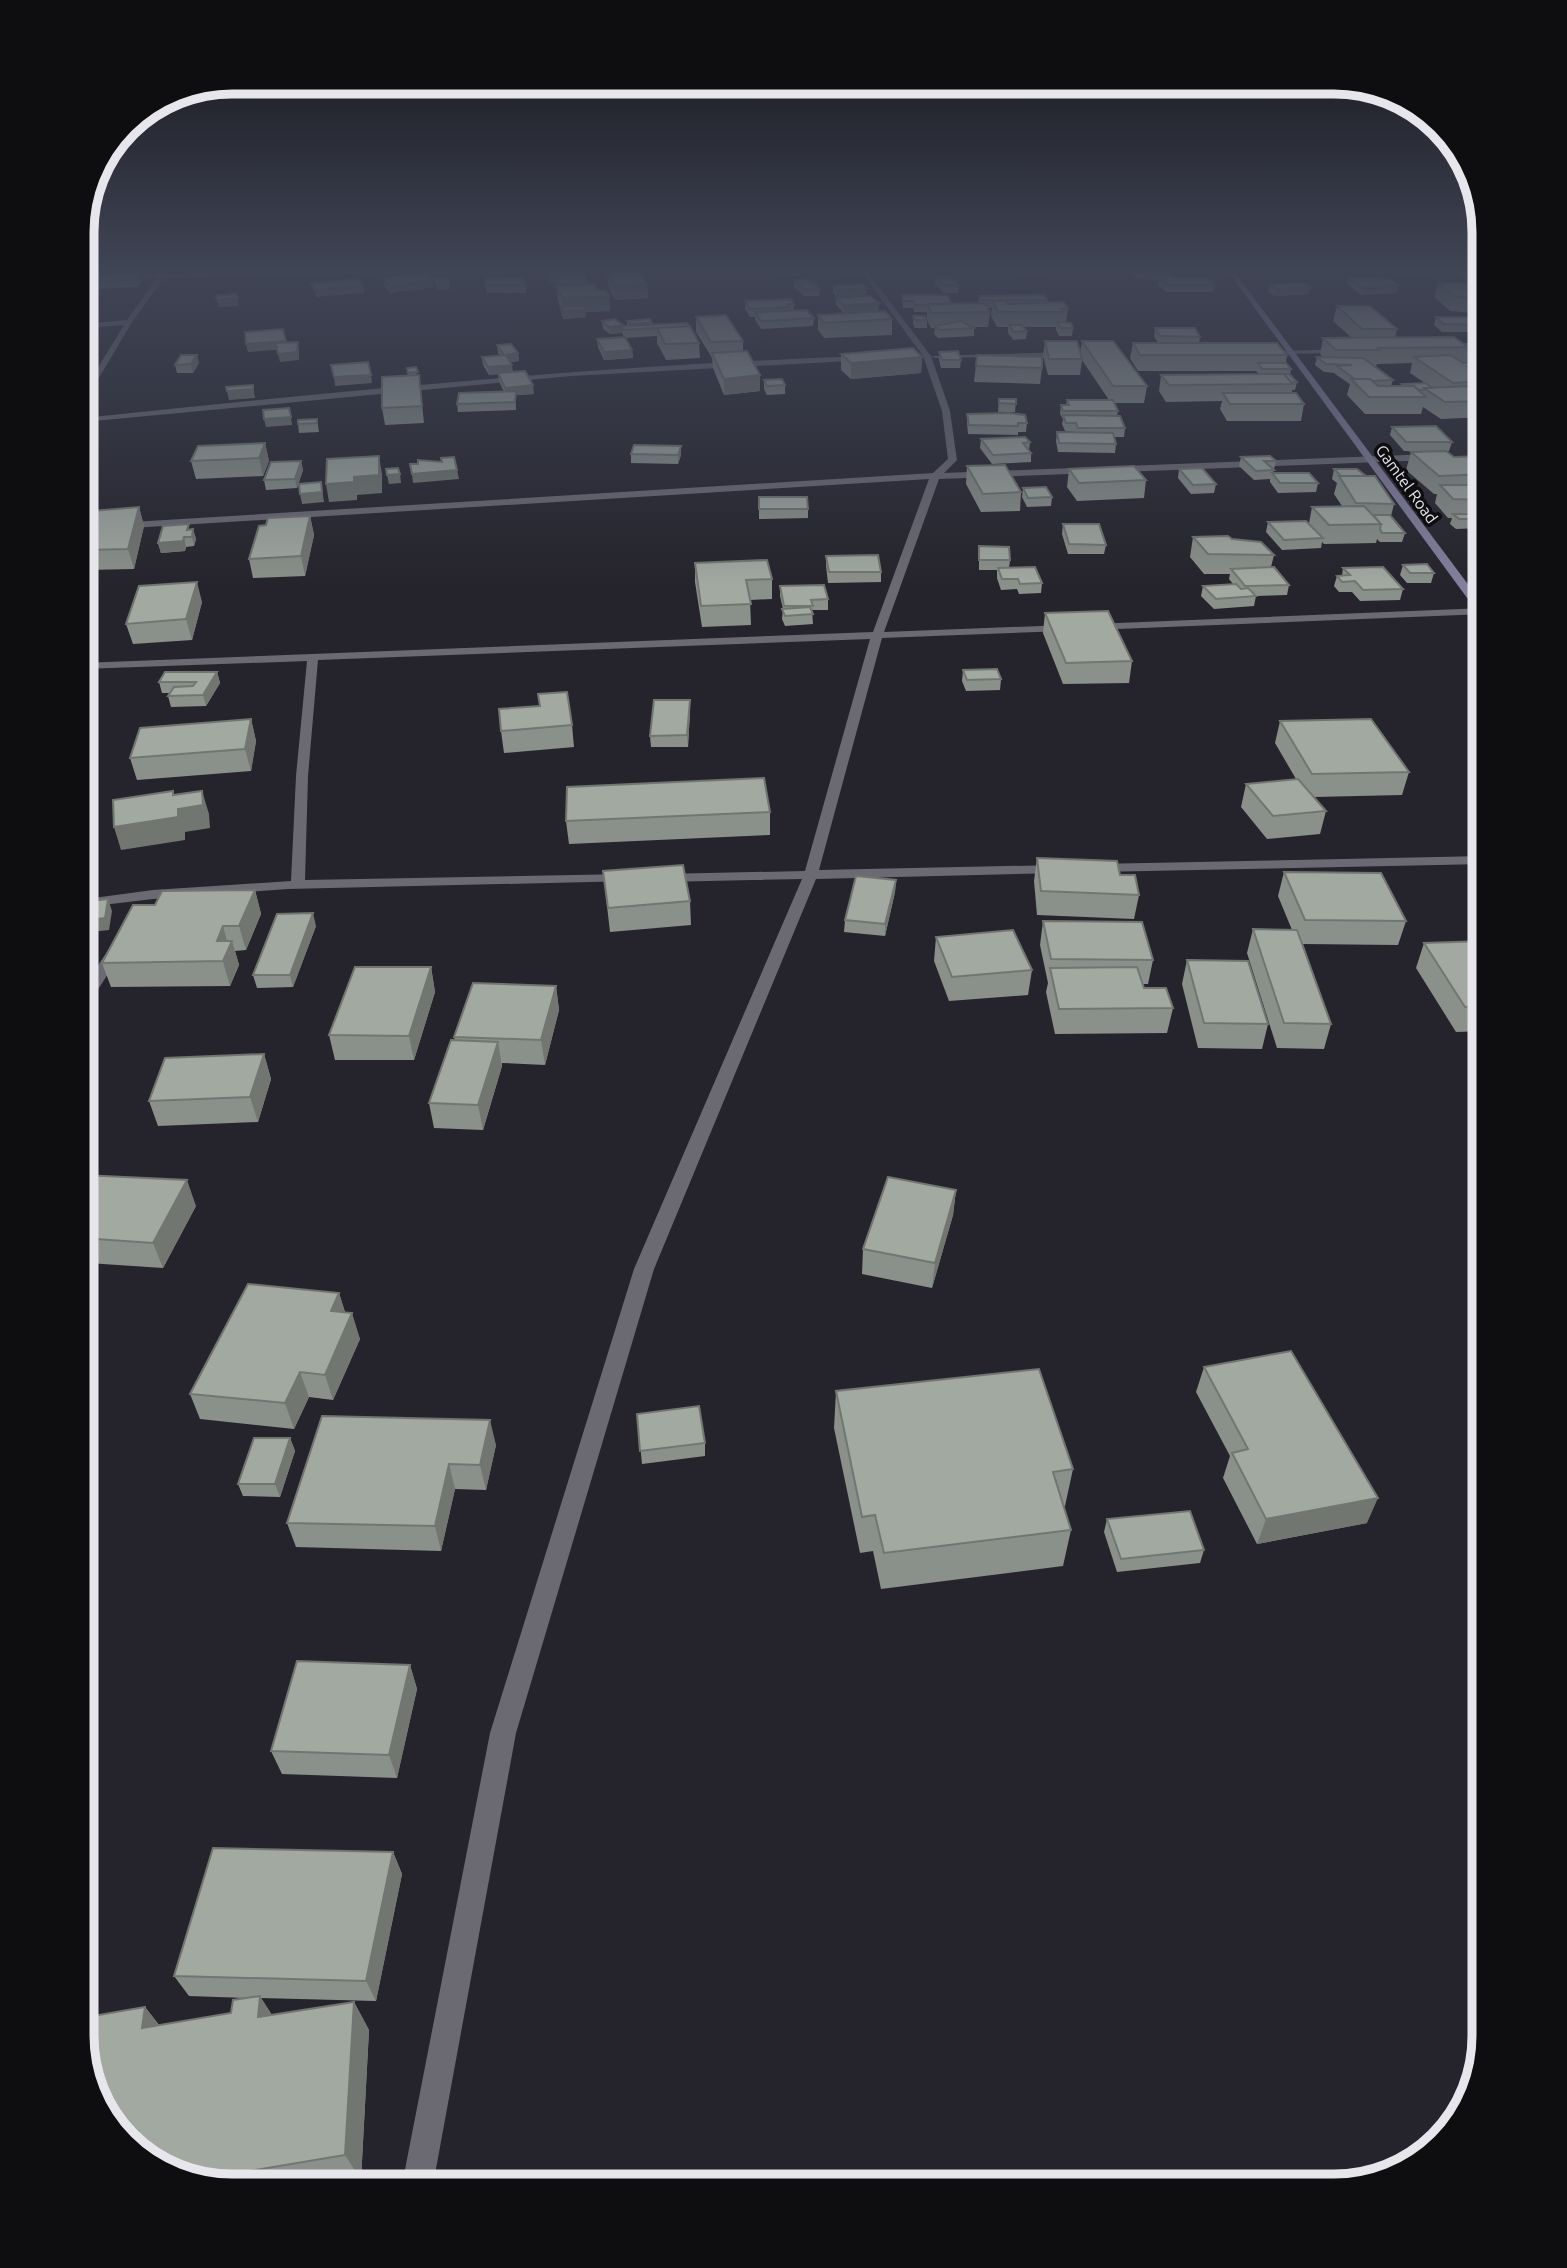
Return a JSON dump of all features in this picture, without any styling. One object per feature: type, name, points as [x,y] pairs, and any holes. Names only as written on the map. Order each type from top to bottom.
[{"type":"street","points":[[95,419],[536,376]]},
{"type":"street","points":[[419,2173],[503,1733],[644,1269],[811,874],[877,635],[935,477],[953,460],[946,411],[929,376]]},
{"type":"street","name":"Gamtel Road","points":[[1309,376],[1472,596]]},
{"type":"street","points":[[95,527],[935,477],[1447,457]]},
{"type":"street","points":[[95,665],[313,655],[1472,613]]},
{"type":"street","points":[[298,886],[302,776],[313,655]]},
{"type":"street","points":[[95,902],[152,893],[298,886],[1472,860]]},
{"type":"street","points":[[138,915],[152,893]]},
{"type":"street","points":[[95,983],[124,937]]},
{"type":"building","points":[[419,376],[422,406],[382,408],[382,377]]},
{"type":"building","points":[[499,376],[528,376],[533,385],[505,388]]},
{"type":"building","points":[[723,376],[752,376],[724,379]]},
{"type":"building","points":[[1106,376],[1139,376],[1147,386],[1113,386]]},
{"type":"building","points":[[1162,376],[1286,376],[1293,384],[1169,385]]},
{"type":"building","points":[[1286,376],[1291,376],[1297,382],[1291,382]]},
{"type":"building","points":[[1351,376],[1387,376],[1393,380],[1373,381]]},
{"type":"building","points":[[1442,376],[1472,376],[1472,382],[1453,383]]},
{"type":"building","points":[[782,379],[785,385],[767,386],[764,380]]},
{"type":"building","points":[[1351,379],[1370,379],[1378,386],[1414,386],[1426,397],[1369,397]]},
{"type":"building","points":[[1426,383],[1432,388],[1419,390],[1414,386],[1402,384]]},
{"type":"building","points":[[253,385],[253,389],[227,391],[226,387]]},
{"type":"building","points":[[1471,386],[1472,401],[1445,402],[1424,388]]},
{"type":"building","points":[[516,391],[515,402],[457,404],[459,393]]},
{"type":"building","points":[[1223,393],[1296,393],[1304,404],[1230,404]]},
{"type":"building","points":[[999,399],[1016,399],[1016,404],[999,403]]},
{"type":"building","points":[[1067,400],[1113,400],[1118,411],[1063,411],[1061,405],[1069,405]]},
{"type":"building","points":[[289,408],[291,417],[264,419],[263,410]]},
{"type":"building","points":[[967,414],[1025,415],[1027,423],[1018,423],[1018,426],[969,425]]},
{"type":"building","points":[[1063,415],[1120,416],[1125,428],[1078,428],[1076,423],[1066,423]]},
{"type":"building","points":[[317,419],[317,423],[298,424],[298,420]]},
{"type":"building","points":[[1436,426],[1452,442],[1406,442],[1392,427]]},
{"type":"building","points":[[1057,432],[1113,433],[1116,444],[1059,443]]},
{"type":"building","points":[[1025,437],[1030,442],[1023,443],[1031,453],[993,455],[981,439]]},
{"type":"building","points":[[265,443],[259,458],[191,461],[198,446]]},
{"type":"building","points":[[634,445],[681,446],[678,455],[631,454]]},
{"type":"building","points":[[1446,451],[1454,457],[1472,456],[1472,475],[1439,476],[1411,452]]},
{"type":"building","points":[[379,456],[379,475],[354,477],[354,482],[326,484],[327,459]]},
{"type":"building","points":[[1270,456],[1276,461],[1264,461],[1274,470],[1256,471],[1241,457]]},
{"type":"building","points":[[454,457],[457,470],[412,474],[410,464],[418,464],[418,460],[442,462],[441,458]]},
{"type":"building","points":[[301,461],[295,479],[264,480],[271,462]]},
{"type":"building","points":[[1005,465],[1021,492],[983,494],[967,466]]},
{"type":"building","points":[[1134,466],[1146,480],[1079,483],[1069,469]]},
{"type":"building","points":[[398,468],[400,474],[387,475],[386,469]]},
{"type":"building","points":[[1202,468],[1216,484],[1193,485],[1179,469]]},
{"type":"building","points":[[1334,469],[1357,469],[1366,476],[1341,476]]},
{"type":"building","points":[[1272,473],[1309,473],[1318,483],[1280,483]]},
{"type":"building","points":[[1339,476],[1375,476],[1394,504],[1356,503]]},
{"type":"building","points":[[321,482],[322,492],[300,494],[299,484]]},
{"type":"building","points":[[1440,485],[1472,485],[1472,500],[1453,499]]},
{"type":"building","points":[[1046,487],[1052,497],[1028,498],[1023,488]]},
{"type":"building","points":[[759,497],[807,497],[808,509],[759,509]]},
{"type":"building","points":[[1364,506],[1381,524],[1329,525],[1312,507]]},
{"type":"building","points":[[139,507],[128,549],[95,550],[95,511]]},
{"type":"building","points":[[1453,514],[1472,514],[1472,519],[1459,519]]},
{"type":"building","points":[[1373,515],[1390,515],[1405,533],[1382,533],[1381,524]]},
{"type":"building","points":[[310,516],[301,556],[249,559],[259,526],[266,525],[268,518]]},
{"type":"building","points":[[1306,521],[1323,538],[1284,540],[1268,522]]},
{"type":"building","points":[[189,524],[187,530],[193,529],[192,537],[184,537],[183,541],[158,543],[163,526]]},
{"type":"building","points":[[1063,524],[1099,524],[1106,545],[1069,544]]},
{"type":"building","points":[[1228,536],[1232,539],[1261,542],[1274,555],[1208,554],[1193,537]]},
{"type":"building","points":[[979,546],[1009,547],[1010,560],[979,560]]},
{"type":"building","points":[[878,555],[881,572],[829,572],[826,556]]},
{"type":"building","points":[[767,560],[772,579],[746,580],[751,604],[701,606],[695,563]]},
{"type":"building","points":[[1427,564],[1434,573],[1410,573],[1403,565]]},
{"type":"building","points":[[1035,567],[1042,583],[1020,584],[1018,579],[1002,579],[998,568]]},
{"type":"building","points":[[1274,567],[1289,585],[1245,586],[1231,569]]},
{"type":"building","points":[[1383,567],[1403,589],[1363,590],[1355,581],[1342,582],[1337,576],[1350,575],[1343,568]]},
{"type":"building","points":[[197,582],[186,619],[126,624],[139,586]]},
{"type":"building","points":[[1236,584],[1241,589],[1248,588],[1256,596],[1216,599],[1203,586]]},
{"type":"building","points":[[824,585],[828,599],[811,600],[813,606],[784,606],[780,586]]},
{"type":"building","points":[[810,607],[813,614],[785,616],[782,609]]},
{"type":"building","points":[[1108,611],[1132,661],[1066,663],[1045,613]]},
{"type":"building","points":[[997,669],[1001,679],[967,680],[963,670]]},
{"type":"building","points":[[165,672],[217,672],[203,695],[168,696],[174,687],[193,686],[196,682],[159,682]]},
{"type":"building","points":[[567,692],[572,725],[501,731],[499,709],[540,706],[538,694]]},
{"type":"building","points":[[654,700],[690,700],[687,735],[650,736]]},
{"type":"building","points":[[251,719],[245,749],[130,758],[140,728]]},
{"type":"building","points":[[1371,719],[1409,772],[1312,774],[1280,721]]},
{"type":"building","points":[[764,778],[770,812],[566,821],[567,787]]},
{"type":"building","points":[[1298,779],[1326,811],[1273,816],[1246,784]]},
{"type":"building","points":[[173,791],[173,795],[202,791],[203,805],[178,809],[178,817],[114,827],[113,800]]},
{"type":"building","points":[[1037,858],[1117,861],[1120,875],[1135,875],[1139,895],[1041,891]]},
{"type":"building","points":[[683,865],[690,901],[608,908],[603,871]]},
{"type":"building","points":[[1284,872],[1381,873],[1406,921],[1305,920]]},
{"type":"building","points":[[856,876],[896,880],[885,924],[845,920]]},
{"type":"building","points":[[255,890],[239,926],[223,926],[217,941],[232,941],[223,961],[102,963],[133,905],[155,905],[162,891]]},
{"type":"building","points":[[108,899],[105,918],[95,919],[95,901]]},
{"type":"building","points":[[313,913],[290,975],[253,975],[277,914]]},
{"type":"building","points":[[1043,921],[1142,922],[1153,960],[1051,959]]},
{"type":"building","points":[[1253,929],[1297,930],[1331,1024],[1284,1023]]},
{"type":"building","points":[[1013,930],[1032,970],[952,977],[936,937]]},
{"type":"building","points":[[1472,941],[1472,1007],[1465,1007],[1424,943]]},
{"type":"building","points":[[1187,960],[1248,961],[1268,1024],[1204,1023]]},
{"type":"building","points":[[355,967],[431,967],[409,1036],[329,1035]]},
{"type":"building","points":[[1137,967],[1144,988],[1166,988],[1173,1008],[1059,1009],[1050,968]]},
{"type":"building","points":[[473,983],[556,986],[541,1040],[454,1037]]},
{"type":"building","points":[[451,1040],[498,1042],[478,1105],[429,1103]]},
{"type":"building","points":[[264,1054],[250,1097],[149,1101],[165,1058]]},
{"type":"building","points":[[94,1176],[187,1180],[153,1243],[94,1239]]},
{"type":"building","points":[[888,1177],[956,1190],[935,1263],[863,1249]]},
{"type":"building","points":[[248,1284],[339,1293],[331,1311],[352,1313],[325,1375],[300,1372],[285,1403],[190,1394]]},
{"type":"building","points":[[1291,1351],[1378,1498],[1266,1519],[1232,1453],[1248,1449],[1204,1367]]},
{"type":"building","points":[[1039,1369],[1073,1469],[1053,1472],[1071,1530],[884,1553],[875,1515],[862,1517],[836,1391]]},
{"type":"building","points":[[699,1406],[705,1443],[640,1451],[637,1414]]},
{"type":"building","points":[[322,1416],[490,1420],[480,1465],[449,1464],[435,1526],[287,1523]]},
{"type":"building","points":[[254,1438],[290,1438],[275,1484],[238,1484]]},
{"type":"building","points":[[1190,1511],[1204,1550],[1121,1559],[1107,1519]]},
{"type":"building","points":[[297,1661],[410,1665],[389,1755],[271,1751]]},
{"type":"building","points":[[213,1848],[393,1852],[366,1981],[174,1976]]},
{"type":"building","points":[[260,1996],[258,2017],[354,2002],[345,2155],[238,2173],[205,2171],[163,2155],[148,2145],[123,2120],[113,2105],[99,2071],[94,2016],[145,2007],[142,2028],[231,2013],[233,2000]]}]
